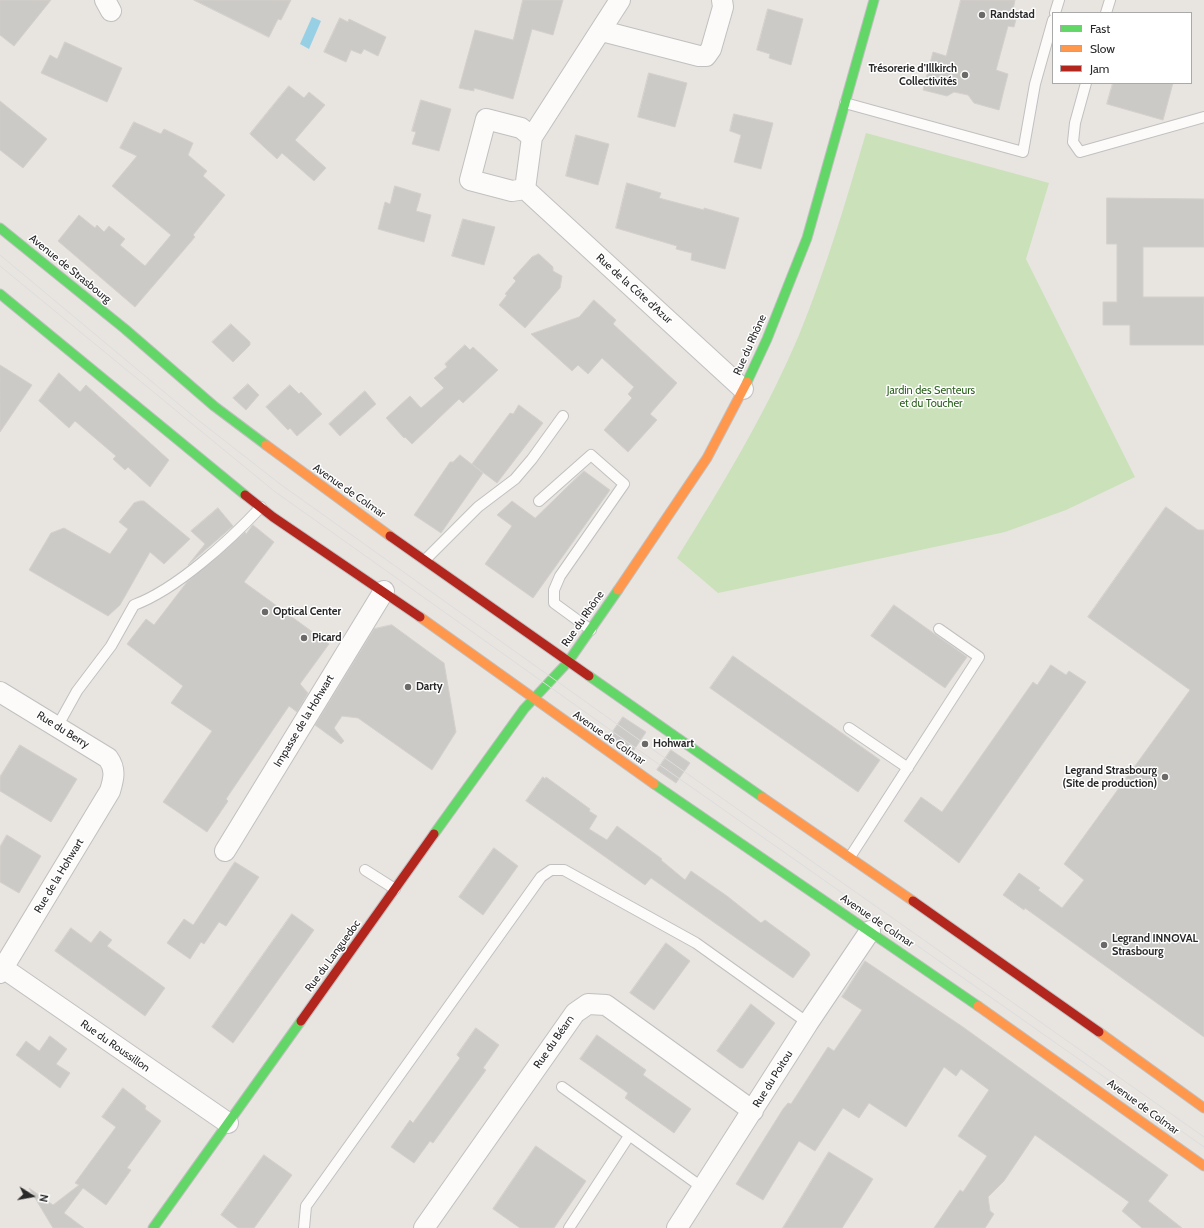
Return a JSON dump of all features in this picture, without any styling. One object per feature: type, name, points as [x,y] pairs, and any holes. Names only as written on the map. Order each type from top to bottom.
[{"type":"main road","name":"Rue du Rhône","points":[[568,662],[648,548],[707,458],[767,339],[807,238],[874,0]]},
{"type":"main road","name":"Avenue de Strasbourg","points":[[0,228],[125,329]]},
{"type":"main road","name":"Avenue de Colmar","points":[[0,294],[94,370],[176,440],[261,508],[384,592],[636,772],[870,931],[1204,1166]]},
{"type":"main road","name":"Avenue de Colmar","points":[[125,329],[214,406],[305,475],[568,662],[1064,1006],[1204,1108]]},
{"type":"main road","points":[[534,700],[568,662]]},
{"type":"main road","name":"Rue du Languedoc","points":[[153,1228],[498,744],[524,709],[534,700]]},
{"type":"street","points":[[532,138],[521,128],[486,119],[470,180],[512,191],[525,189],[532,138],[602,31],[620,0]]},
{"type":"street","points":[[602,31],[699,56],[706,56],[711,50],[723,6],[722,0]]},
{"type":"street","name":"Rue de la Côte d'Azur","points":[[525,189],[743,389]]},
{"type":"street","name":"Impasse de la Hohwart","points":[[225,851],[384,592]]},
{"type":"street","name":"Rue du Berry","points":[[0,692],[108,758],[113,766],[114,777]]},
{"type":"street","name":"Rue de la Hohwart","points":[[1,970],[110,791],[114,777]]},
{"type":"street","name":"Rue du Poitou","points":[[677,1228],[808,1023],[870,931]]},
{"type":"street","name":"Rue du Roussillon","points":[[1,970],[228,1123]]},
{"type":"street","name":"Rue du Béarn","points":[[424,1228],[575,1013],[588,1004],[606,1005],[753,1111]]},
{"type":"lane","points":[[1055,12],[1059,0]]},
{"type":"lane","points":[[1106,12],[1110,0]]},
{"type":"lane","points":[[845,103],[1023,152],[1035,84],[1052,24]]},
{"type":"lane","points":[[1086,84],[1075,123],[1073,142],[1080,152],[1204,117]]},
{"type":"lane","points":[[425,560],[478,507],[515,479],[532,459],[563,416]]},
{"type":"lane","points":[[539,501],[591,455],[624,484],[560,576],[554,590],[554,603],[591,630]]},
{"type":"lane","points":[[57,727],[77,691],[111,646],[134,605],[150,599],[191,570],[238,531],[261,508]]},
{"type":"lane","points":[[850,857],[979,656],[939,629]]},
{"type":"lane","points":[[849,728],[908,768]]},
{"type":"lane","points":[[365,870],[395,890]]},
{"type":"lane","points":[[304,1228],[306,1206],[541,877],[551,870],[564,870],[696,943],[808,1023]]},
{"type":"lane","points":[[562,1087],[703,1188]]},
{"type":"lane","points":[[569,1228],[629,1136]]},
{"type":"green space","name":"Jardin des Senteurs et du Toucher","points":[[866,133],[1049,183],[1026,259],[1135,477],[1066,510],[1005,532],[718,593],[677,558],[758,421],[799,335],[827,260]]},
{"type":"water","points":[[312,17],[321,21],[309,49],[300,44]]},
{"type":"building","points":[[0,0],[51,0],[14,46],[0,35]]},
{"type":"building","points":[[194,0],[291,0],[281,20],[278,19],[269,37]]},
{"type":"building","points":[[523,0],[563,0],[553,35],[532,29],[513,99],[474,88],[474,91],[459,88],[475,30],[513,40]]},
{"type":"building","points":[[961,0],[1015,0],[1013,10],[1018,12],[1014,27],[1008,26],[996,70],[1008,74],[999,110],[974,103],[968,95],[954,92],[947,96],[923,90],[933,52],[946,56]]},
{"type":"building","points":[[768,9],[803,19],[791,65],[769,58],[770,54],[757,50]]},
{"type":"building","points":[[340,18],[348,22],[349,19],[386,37],[378,56],[364,49],[361,54],[351,50],[346,62],[324,52]]},
{"type":"building","points":[[65,42],[122,68],[107,102],[41,73],[50,55],[57,59]]},
{"type":"building","points":[[649,73],[687,83],[675,127],[638,117]]},
{"type":"building","points":[[1113,84],[1173,84],[1163,120],[1107,104]]},
{"type":"building","points":[[289,86],[304,98],[309,92],[325,105],[295,140],[326,168],[314,181],[282,153],[277,159],[250,134]]},
{"type":"building","points":[[421,100],[451,109],[439,151],[412,144],[416,132],[412,131]]},
{"type":"building","points":[[0,101],[47,139],[23,168],[0,150]]},
{"type":"building","points":[[734,114],[773,123],[761,169],[734,162],[741,135],[730,131]]},
{"type":"building","points":[[134,122],[161,134],[164,129],[193,143],[188,155],[207,171],[203,176],[225,195],[193,235],[195,237],[135,307],[58,241],[79,215],[95,228],[97,225],[104,232],[109,226],[125,239],[120,245],[145,266],[171,235],[112,186],[137,156],[120,148]]},
{"type":"building","points":[[576,135],[609,144],[598,185],[566,176]]},
{"type":"building","points":[[627,183],[661,193],[659,198],[704,210],[704,208],[739,218],[725,269],[691,260],[692,253],[676,249],[677,246],[616,228]]},
{"type":"building","points":[[395,186],[421,194],[416,211],[431,215],[424,242],[378,229],[385,202],[390,204]]},
{"type":"building","points":[[1107,198],[1204,199],[1204,247],[1143,247],[1143,297],[1204,297],[1204,345],[1130,345],[1130,325],[1103,325],[1103,302],[1117,302],[1117,244],[1107,244]]},
{"type":"building","points":[[463,219],[495,227],[484,265],[452,256]]},
{"type":"building","points":[[539,254],[553,267],[553,271],[562,276],[560,288],[525,328],[499,305],[507,295],[505,294],[516,281],[513,278],[532,257]]},
{"type":"building","points":[[594,300],[616,320],[613,324],[677,383],[650,414],[657,420],[628,452],[604,430],[632,398],[628,394],[634,387],[602,358],[588,374],[578,365],[572,371],[531,334],[579,317]]},
{"type":"building","points":[[231,324],[250,342],[250,345],[233,362],[212,342]]},
{"type":"building","points":[[465,345],[470,350],[473,347],[498,370],[463,403],[459,399],[412,444],[405,437],[404,438],[386,418],[410,396],[421,408],[444,388],[434,378],[447,367],[445,364]]},
{"type":"building","points":[[0,365],[32,385],[0,432]]},
{"type":"building","points":[[59,373],[80,392],[86,385],[169,460],[150,487],[128,467],[125,470],[113,459],[116,456],[75,421],[69,428],[39,401]]},
{"type":"building","points":[[248,384],[259,395],[246,410],[233,398]]},
{"type":"building","points":[[290,385],[299,394],[301,392],[322,414],[297,436],[290,428],[288,430],[266,407]]},
{"type":"building","points":[[365,391],[376,404],[340,436],[329,424]]},
{"type":"building","points":[[519,405],[543,423],[497,483],[472,464],[510,413],[513,414]]},
{"type":"building","points":[[460,455],[483,473],[441,533],[414,515],[450,462],[453,462]]},
{"type":"building","points":[[584,471],[610,490],[533,598],[485,564],[512,526],[497,515],[512,501],[535,518]]},
{"type":"building","points":[[144,501],[190,539],[164,564],[150,552],[120,605],[108,616],[29,570],[51,533],[64,528],[110,554],[128,529],[119,522],[134,503]]},
{"type":"building","name":"Legrand Strasbourg (Site de production)","points":[[1166,507],[1198,530],[1204,530],[1204,1037],[1025,908],[1024,910],[1003,895],[1019,873],[1040,888],[1038,890],[1062,908],[1084,880],[1064,864],[1190,690],[1088,617]]},
{"type":"building","points":[[218,508],[233,526],[188,565],[205,544],[191,531]]},
{"type":"building","points":[[253,525],[274,542],[244,582],[329,644],[300,684],[308,693],[297,712],[289,706],[226,799],[228,801],[207,832],[163,802],[212,731],[171,703],[183,686],[127,644],[146,619],[154,625],[187,582],[245,532],[246,534]]},
{"type":"building","points":[[894,605],[967,657],[945,688],[871,636]]},
{"type":"building","points":[[392,625],[444,663],[456,732],[432,770],[358,718],[342,716],[334,728],[344,741],[341,744],[315,725],[374,629]]},
{"type":"building","points":[[733,656],[880,760],[858,792],[710,688]]},
{"type":"building","points":[[1051,665],[1066,675],[1069,671],[1086,682],[959,863],[904,821],[921,797],[942,812],[1033,682],[1037,685]]},
{"type":"building","points":[[623,717],[646,732],[632,753],[609,737]]},
{"type":"building","points":[[20,745],[77,779],[51,822],[0,791],[0,777]]},
{"type":"building","points":[[671,750],[690,763],[676,783],[657,770]]},
{"type":"building","points":[[543,777],[545,779],[546,777],[590,809],[589,811],[597,816],[589,829],[607,840],[617,826],[662,859],[661,860],[685,880],[691,871],[727,896],[761,923],[765,920],[809,952],[810,955],[793,978],[651,878],[645,885],[526,801]]},
{"type":"building","points":[[7,835],[41,856],[19,893],[0,882],[0,847]]},
{"type":"building","points":[[494,848],[518,866],[483,915],[459,897]]},
{"type":"building","points":[[235,862],[259,877],[226,926],[219,922],[204,944],[201,942],[190,959],[167,943],[184,919],[193,925]]},
{"type":"building","points":[[292,914],[314,930],[233,1043],[212,1027]]},
{"type":"building","points":[[71,928],[91,943],[100,931],[112,940],[107,946],[165,988],[145,1016],[55,951]]},
{"type":"building","points":[[666,943],[690,961],[654,1010],[630,993]]},
{"type":"building","points":[[865,961],[963,1027],[1168,1175],[1148,1201],[1182,1228],[1142,1228],[1122,1211],[1129,1202],[1035,1135],[1004,1181],[988,1197],[990,1211],[994,1214],[985,1228],[934,1228],[960,1190],[963,1192],[987,1156],[958,1136],[989,1090],[961,1069],[956,1076],[944,1067],[906,1127],[869,1103],[859,1118],[843,1108],[815,1151],[799,1141],[763,1200],[736,1184],[783,1109],[788,1103],[791,1104],[828,1047],[834,1051],[862,1010],[842,997]]},
{"type":"building","points":[[751,1004],[775,1023],[743,1068],[740,1068],[717,1051]]},
{"type":"building","points":[[476,1028],[499,1045],[483,1068],[486,1070],[433,1143],[430,1141],[414,1163],[391,1147],[410,1120],[413,1123],[460,1058],[457,1055]]},
{"type":"building","points":[[597,1035],[646,1070],[643,1075],[691,1109],[674,1133],[625,1098],[628,1093],[580,1059]]},
{"type":"building","points":[[50,1036],[67,1049],[56,1064],[70,1073],[60,1088],[16,1055],[26,1041],[39,1051]]},
{"type":"building","points":[[123,1088],[146,1106],[145,1109],[161,1121],[127,1168],[131,1170],[106,1205],[83,1188],[64,1213],[84,1228],[53,1228],[29,1188],[53,1205],[79,1185],[75,1183],[116,1127],[102,1117]]},
{"type":"building","points":[[536,1146],[586,1181],[554,1228],[520,1228],[493,1209]]},
{"type":"building","points":[[829,1152],[873,1179],[842,1228],[783,1228]]},
{"type":"building","points":[[264,1155],[292,1175],[254,1228],[238,1228],[221,1215]]},
{"type":"tram line","points":[[0,255],[193,416],[280,484],[645,744],[1204,1137]]},
{"type":"tram line","points":[[0,266],[274,491],[640,751],[1204,1147]]},
{"type":"traffic: fast","points":[[747,382],[767,339],[807,238],[874,0]]},
{"type":"traffic: fast","points":[[0,228],[125,329],[214,406],[266,445]]},
{"type":"traffic: fast","points":[[0,294],[245,495]]},
{"type":"traffic: fast","points":[[434,834],[524,709],[568,662],[618,590]]},
{"type":"traffic: fast","points":[[589,676],[762,797]]},
{"type":"traffic: fast","points":[[654,784],[978,1006]]},
{"type":"traffic: fast","points":[[153,1228],[301,1021]]},
{"type":"traffic: slow","points":[[618,590],[707,458],[747,382]]},
{"type":"traffic: slow","points":[[266,445],[390,536]]},
{"type":"traffic: slow","points":[[420,617],[654,784]]},
{"type":"traffic: slow","points":[[762,797],[913,901]]},
{"type":"traffic: slow","points":[[978,1006],[1204,1166]]},
{"type":"traffic: slow","points":[[1099,1032],[1204,1108]]},
{"type":"traffic: jam","points":[[245,495],[273,517],[420,617]]},
{"type":"traffic: jam","points":[[390,536],[589,676]]},
{"type":"traffic: jam","points":[[301,1021],[434,834]]},
{"type":"traffic: jam","points":[[913,901],[1099,1032]]},
{"type":"place","name":"Randstad","points":[[982,15]]},
{"type":"place","name":"Trésorerie d'Illkirch Collectivités","points":[[965,75]]},
{"type":"place","name":"Optical Center","points":[[265,612]]},
{"type":"place","name":"Picard","points":[[304,638]]},
{"type":"place","name":"Darty","points":[[408,687]]},
{"type":"place","name":"Hohwart","points":[[645,744]]},
{"type":"place","name":"Legrand Strasbourg (Site de production)","points":[[1165,777]]},
{"type":"place","name":"Legrand INNOVAL Strasbourg","points":[[1104,945]]}]
